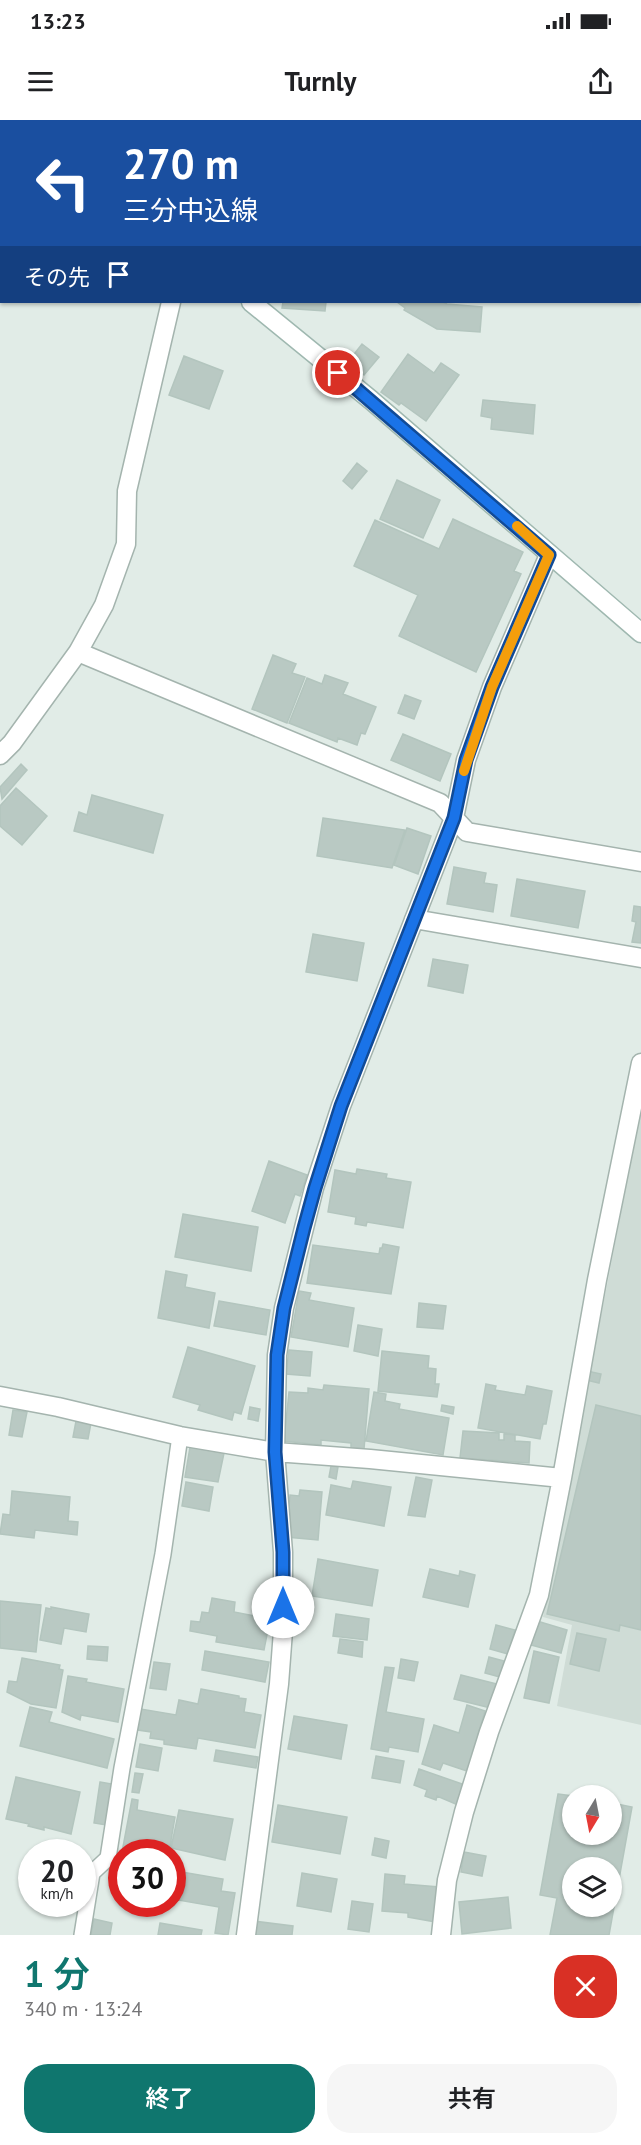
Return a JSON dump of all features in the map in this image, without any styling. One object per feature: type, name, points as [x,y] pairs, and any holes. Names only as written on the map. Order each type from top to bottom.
[{"type":"street","points":[[0,755],[12,743],[78,652],[104,605],[126,544],[127,491],[171,303]]},
{"type":"street","points":[[252,303],[380,408],[641,633]]},
{"type":"street","points":[[246,1935],[279,1684],[282,1641],[283,1552],[275,1452],[277,1355],[284,1308],[315,1188],[341,1106],[454,818],[466,760],[492,687],[549,555]]},
{"type":"street","points":[[78,652],[440,803],[467,832],[641,862]]},
{"type":"street","points":[[414,919],[641,958]]},
{"type":"street","points":[[441,1935],[447,1880],[464,1812],[489,1732],[539,1595],[597,1280],[641,1063]]},
{"type":"street","points":[[0,1396],[58,1407],[180,1436],[275,1452],[562,1478]]},
{"type":"lane","points":[[82,1935],[92,1872],[108,1858],[122,1768],[163,1554],[180,1436]]},
{"type":"shaded area","points":[[641,1109],[641,1725],[557,1706],[572,1625],[543,1617]]},
{"type":"building","points":[[283,303],[326,303],[325,311],[282,308]]},
{"type":"building","points":[[398,303],[445,303],[482,307],[480,332],[437,329],[404,310],[405,308]]},
{"type":"building","points":[[362,344],[379,357],[364,375],[348,362]]},
{"type":"building","points":[[408,354],[434,373],[441,363],[459,375],[426,421],[381,392]]},
{"type":"building","points":[[184,356],[223,371],[209,409],[169,395]]},
{"type":"building","points":[[483,400],[535,405],[533,434],[491,429],[492,418],[481,416]]},
{"type":"building","points":[[357,463],[367,471],[352,489],[343,481]]},
{"type":"building","points":[[397,480],[440,500],[423,538],[380,519]]},
{"type":"building","points":[[453,519],[523,552],[514,571],[521,574],[476,672],[399,636],[418,595],[354,566],[375,520],[439,549]]},
{"type":"building","points":[[273,655],[296,664],[292,673],[305,677],[287,723],[252,709]]},
{"type":"building","points":[[325,675],[348,683],[343,694],[376,707],[365,734],[361,733],[357,745],[338,738],[337,742],[289,723],[307,678],[322,684]]},
{"type":"building","points":[[405,695],[421,701],[414,719],[398,713]]},
{"type":"building","points":[[403,734],[451,754],[440,781],[391,760]]},
{"type":"building","points":[[21,764],[27,770],[2,799],[0,787]]},
{"type":"building","points":[[16,788],[47,816],[22,845],[0,826],[0,806]]},
{"type":"building","points":[[92,795],[163,815],[153,853],[74,831],[79,812],[87,815]]},
{"type":"building","points":[[323,818],[405,830],[392,868],[317,856]]},
{"type":"building","points":[[407,828],[431,836],[418,874],[394,865]]},
{"type":"building","points":[[454,867],[486,873],[484,883],[497,885],[493,912],[447,904]]},
{"type":"building","points":[[517,879],[585,891],[578,928],[511,916]]},
{"type":"building","points":[[634,906],[641,907],[641,943],[632,942],[636,922],[632,921]]},
{"type":"building","points":[[313,934],[364,943],[357,981],[306,972]]},
{"type":"building","points":[[433,959],[468,965],[463,993],[428,986]]},
{"type":"building","points":[[269,1161],[307,1175],[300,1196],[295,1194],[285,1223],[252,1211]]},
{"type":"building","points":[[357,1169],[387,1174],[386,1178],[411,1182],[403,1228],[367,1222],[366,1226],[355,1224],[356,1217],[328,1212],[335,1170],[356,1174]]},
{"type":"building","points":[[183,1214],[258,1227],[251,1271],[175,1257]]},
{"type":"building","points":[[383,1244],[399,1247],[391,1294],[307,1283],[313,1245],[379,1254]]},
{"type":"building","points":[[166,1271],[187,1275],[185,1287],[215,1293],[209,1328],[158,1318]]},
{"type":"building","points":[[299,1291],[311,1293],[309,1300],[354,1308],[348,1347],[291,1337]]},
{"type":"building","points":[[219,1301],[270,1310],[266,1335],[214,1326]]},
{"type":"building","points":[[419,1303],[446,1306],[443,1329],[417,1327]]},
{"type":"building","points":[[358,1325],[382,1329],[378,1356],[354,1351]]},
{"type":"building","points":[[188,1347],[255,1366],[241,1414],[234,1412],[232,1420],[198,1410],[200,1405],[173,1397]]},
{"type":"building","points":[[289,1350],[312,1352],[310,1376],[286,1374]]},
{"type":"building","points":[[382,1351],[429,1356],[428,1368],[436,1369],[435,1384],[439,1384],[437,1397],[378,1391]]},
{"type":"building","points":[[587,1371],[601,1374],[599,1383],[586,1380]]},
{"type":"building","points":[[486,1384],[496,1386],[495,1390],[525,1395],[527,1386],[552,1391],[546,1424],[543,1424],[540,1439],[478,1428]]},
{"type":"building","points":[[324,1385],[369,1389],[364,1449],[351,1448],[351,1443],[321,1440],[321,1445],[284,1441],[289,1392],[308,1393],[308,1388],[323,1390]]},
{"type":"building","points":[[374,1392],[386,1394],[385,1401],[400,1404],[399,1409],[449,1418],[443,1455],[366,1441]]},
{"type":"building","points":[[442,1405],[454,1407],[453,1414],[441,1411]]},
{"type":"building","points":[[596,1405],[641,1416],[641,1630],[620,1625],[619,1631],[547,1614]]},
{"type":"building","points":[[250,1407],[260,1409],[258,1421],[248,1419]]},
{"type":"building","points":[[13,1410],[27,1412],[22,1437],[9,1435]]},
{"type":"building","points":[[76,1421],[91,1423],[88,1439],[73,1437]]},
{"type":"building","points":[[463,1431],[499,1433],[499,1440],[504,1440],[504,1434],[515,1435],[515,1441],[530,1442],[529,1463],[460,1458]]},
{"type":"building","points":[[190,1447],[224,1453],[218,1482],[185,1477]]},
{"type":"building","points":[[331,1466],[338,1467],[336,1479],[329,1477]]},
{"type":"building","points":[[416,1477],[432,1480],[425,1517],[408,1515]]},
{"type":"building","points":[[353,1481],[391,1487],[384,1526],[326,1515],[331,1485],[351,1489]]},
{"type":"building","points":[[186,1482],[213,1487],[209,1511],[182,1506]]},
{"type":"building","points":[[300,1490],[322,1492],[318,1540],[286,1537],[290,1495],[299,1496]]},
{"type":"building","points":[[12,1491],[70,1497],[68,1521],[78,1522],[77,1535],[35,1530],[34,1538],[0,1534],[3,1514],[10,1515]]},
{"type":"building","points":[[318,1559],[378,1570],[372,1606],[312,1596]]},
{"type":"building","points":[[430,1569],[459,1576],[460,1571],[475,1575],[468,1607],[423,1597]]},
{"type":"building","points":[[212,1598],[235,1602],[234,1612],[270,1619],[264,1650],[216,1642],[217,1636],[190,1631],[191,1621],[200,1622],[202,1612],[209,1613]]},
{"type":"building","points":[[0,1601],[41,1605],[36,1652],[0,1648]]},
{"type":"building","points":[[51,1607],[89,1614],[86,1632],[64,1628],[61,1644],[40,1640],[46,1608],[51,1609]]},
{"type":"building","points":[[336,1614],[369,1619],[367,1640],[333,1636]]},
{"type":"building","points":[[537,1621],[567,1630],[561,1653],[531,1645]]},
{"type":"building","points":[[496,1625],[515,1630],[508,1654],[490,1649]]},
{"type":"building","points":[[577,1633],[606,1639],[599,1671],[570,1664]]},
{"type":"building","points":[[340,1639],[363,1642],[362,1657],[338,1653]]},
{"type":"building","points":[[88,1646],[108,1647],[107,1661],[87,1659]]},
{"type":"building","points":[[205,1651],[269,1662],[265,1682],[202,1670]]},
{"type":"building","points":[[534,1651],[559,1657],[549,1703],[524,1698]]},
{"type":"building","points":[[489,1657],[504,1661],[500,1677],[485,1673]]},
{"type":"building","points":[[22,1658],[60,1665],[59,1669],[63,1670],[56,1708],[31,1704],[7,1692],[9,1681],[17,1682]]},
{"type":"building","points":[[401,1659],[418,1662],[414,1681],[398,1678]]},
{"type":"building","points":[[154,1662],[170,1664],[166,1690],[150,1688]]},
{"type":"building","points":[[385,1667],[394,1668],[386,1712],[424,1719],[418,1752],[389,1747],[388,1752],[371,1749]]},
{"type":"building","points":[[461,1675],[497,1684],[491,1708],[454,1699]]},
{"type":"building","points":[[68,1676],[124,1689],[118,1722],[81,1715],[80,1720],[62,1712]]},
{"type":"building","points":[[201,1689],[246,1699],[244,1712],[261,1715],[255,1748],[198,1738],[196,1749],[164,1744],[164,1740],[150,1738],[151,1732],[138,1730],[141,1709],[176,1715],[179,1700],[198,1704]]},
{"type":"building","points":[[467,1705],[485,1711],[478,1735],[481,1736],[470,1772],[443,1763],[440,1770],[422,1764],[434,1725],[459,1733]]},
{"type":"building","points":[[30,1707],[52,1712],[49,1722],[114,1739],[107,1768],[20,1746]]},
{"type":"building","points":[[294,1716],[347,1725],[341,1759],[288,1749]]},
{"type":"building","points":[[140,1744],[162,1748],[158,1771],[136,1767]]},
{"type":"building","points":[[216,1750],[258,1757],[256,1768],[214,1761]]},
{"type":"building","points":[[376,1756],[404,1761],[400,1783],[372,1778]]},
{"type":"building","points":[[419,1769],[465,1785],[458,1805],[437,1796],[436,1800],[425,1796],[427,1790],[414,1785]]},
{"type":"building","points":[[135,1773],[143,1774],[139,1793],[132,1792]]},
{"type":"building","points":[[16,1777],[80,1792],[71,1834],[44,1827],[44,1830],[6,1819]]},
{"type":"building","points":[[100,1782],[112,1784],[106,1825],[94,1823]]},
{"type":"building","points":[[558,1794],[562,1795],[562,1845],[622,1845],[622,1805],[632,1807],[622,1863],[622,1857],[562,1857],[562,1917],[612,1917],[609,1935],[550,1935],[557,1898],[540,1895]]},
{"type":"building","points":[[132,1799],[138,1800],[137,1810],[175,1817],[171,1839],[124,1839]]},
{"type":"building","points":[[278,1805],[347,1817],[340,1854],[272,1842]]},
{"type":"building","points":[[179,1810],[233,1819],[225,1860],[186,1851],[186,1839],[173,1839]]},
{"type":"building","points":[[375,1838],[389,1841],[386,1858],[372,1855]]},
{"type":"building","points":[[464,1852],[486,1856],[482,1876],[461,1872]]},
{"type":"building","points":[[186,1873],[223,1879],[221,1891],[235,1893],[228,1935],[215,1933],[219,1907],[186,1901]]},
{"type":"building","points":[[302,1873],[337,1879],[331,1912],[297,1906]]},
{"type":"building","points":[[385,1874],[405,1876],[404,1884],[439,1887],[436,1922],[408,1917],[408,1913],[382,1911]]},
{"type":"building","points":[[508,1897],[511,1928],[462,1934],[459,1902]]},
{"type":"building","points":[[352,1901],[373,1904],[369,1932],[348,1929]]},
{"type":"building","points":[[94,1919],[112,1923],[110,1935],[91,1935]]},
{"type":"building","points":[[253,1921],[293,1926],[292,1935],[252,1935]]},
{"type":"building","points":[[160,1923],[202,1930],[201,1935],[158,1935]]},
{"type":"slow traffic","points":[[464,771],[492,687],[549,555],[517,526]]},
{"type":"route","points":[[283,1607],[283,1552],[275,1452],[277,1355],[284,1308],[304,1228],[341,1106],[454,818],[466,760],[492,687],[549,555],[338,373]]}]
